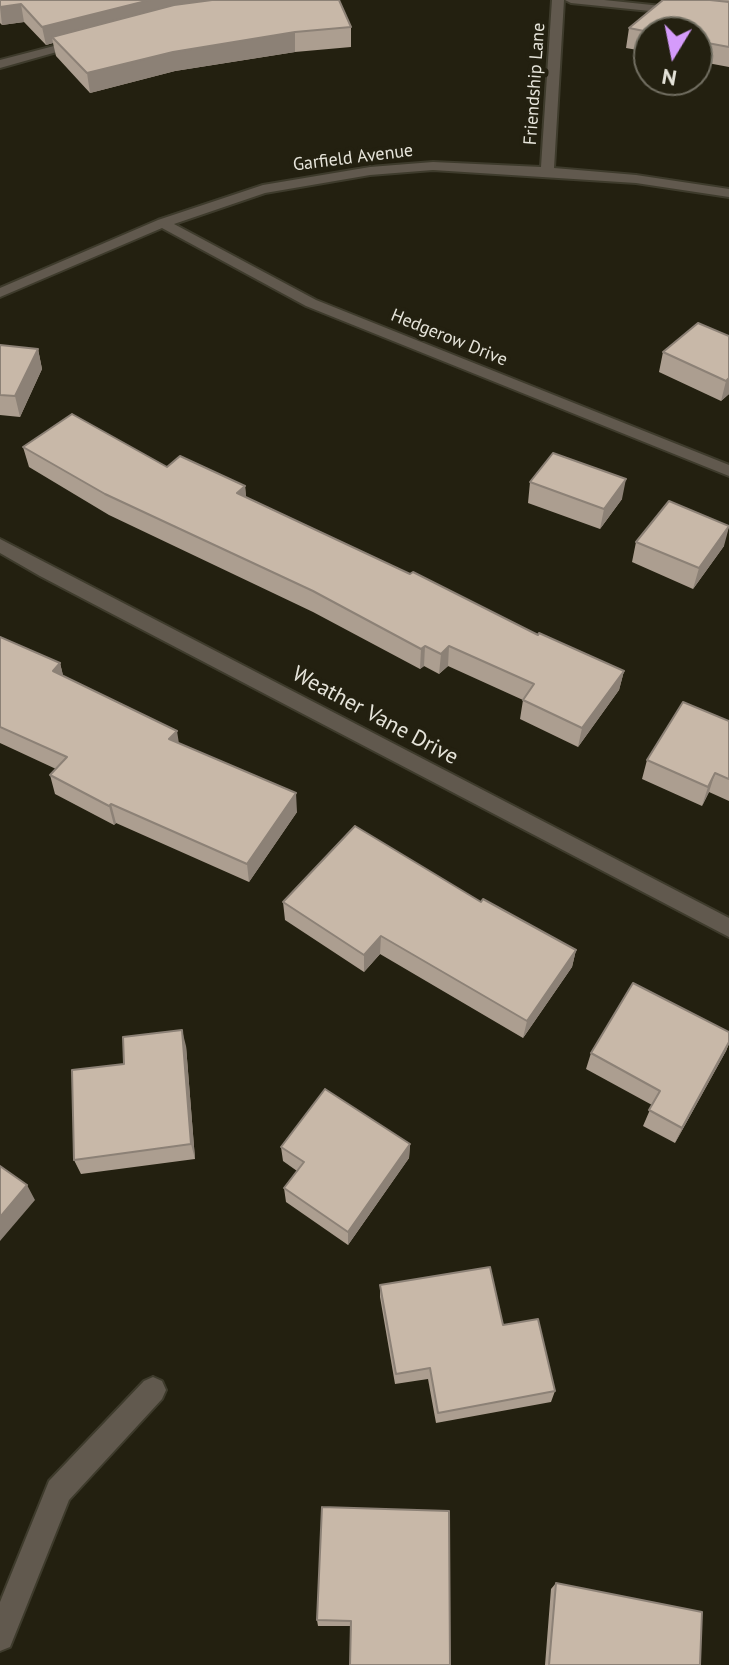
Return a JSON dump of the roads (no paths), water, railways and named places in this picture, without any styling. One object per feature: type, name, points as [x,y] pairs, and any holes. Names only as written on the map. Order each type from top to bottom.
[{"type":"street","name":"Friendship Lane","points":[[547,171],[558,0]]},
{"type":"street","points":[[571,0],[729,16]]},
{"type":"street","points":[[0,64],[89,40]]},
{"type":"street","name":"Garfield Avenue","points":[[0,293],[163,223],[263,189],[370,171],[433,166],[547,171],[636,179],[729,193]]},
{"type":"street","name":"Hedgerow Drive","points":[[163,223],[311,303],[729,471]]},
{"type":"street","name":"Weather Vane Drive","points":[[0,545],[46,572],[729,928]]},
{"type":"street","points":[[0,1637],[59,1491],[153,1390]]}]
